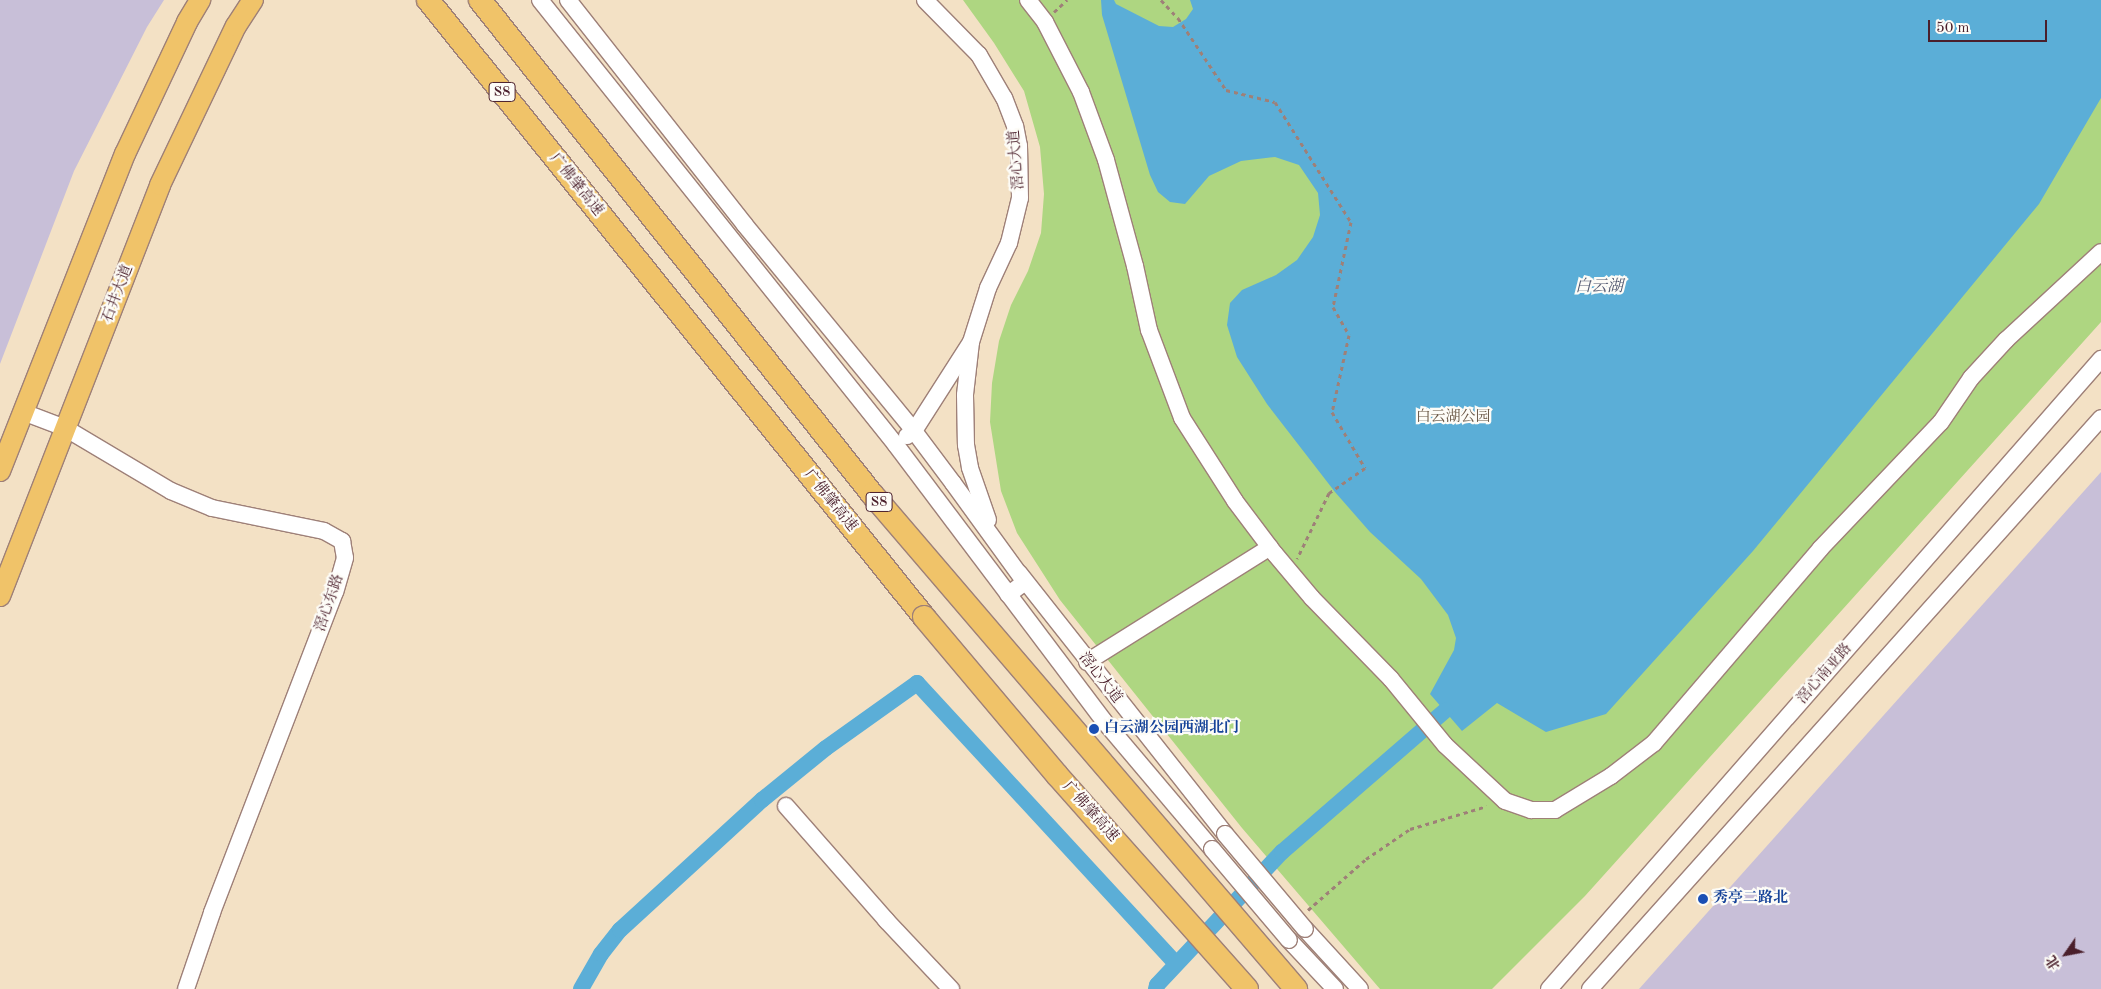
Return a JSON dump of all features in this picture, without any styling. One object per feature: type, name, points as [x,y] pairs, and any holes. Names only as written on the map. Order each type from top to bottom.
[{"type":"highway","name":"广佛肇高速","points":[[428,0],[924,617],[1057,774],[1247,989]]},
{"type":"highway","name":"S8","points":[[480,0],[872,494],[1296,989]]},
{"type":"main road","points":[[0,471],[125,154],[186,22],[200,0]]},
{"type":"main road","name":"石井大道","points":[[0,596],[160,184],[236,26],[253,0]]},
{"type":"street","name":"滘心大道","points":[[540,0],[896,445],[1103,720],[1289,940],[1335,989]]},
{"type":"street","points":[[568,0],[745,226],[914,431],[1025,582],[1008,595]]},
{"type":"street","name":"滘心大道","points":[[925,0],[962,35],[992,75],[1015,126],[1019,146],[1020,198],[1015,222],[1009,243],[988,288],[971,342],[965,396],[966,435],[970,468],[979,498],[991,526],[1025,582],[1087,662],[1225,834],[1305,929],[1359,988]]},
{"type":"street","points":[[1028,0],[1045,22],[1081,92],[1106,160],[1135,266],[1149,330],[1182,418],[1235,502],[1290,572],[1406,698],[1445,745],[1505,801],[1531,810],[1555,810],[1611,776],[1654,743],[1814,556],[1941,422],[1977,372],[2026,320],[2101,252]]},
{"type":"street","name":"滘心大道","points":[[896,445],[914,431],[971,342]]},
{"type":"street","name":"滘心南亚路","points":[[1549,989],[2101,359]]},
{"type":"street","name":"滘心东路","points":[[22,412],[65,428],[171,491],[212,508],[324,531],[342,541],[345,558],[335,592],[212,913],[186,989]]},
{"type":"street","points":[[1590,989],[2101,418]]},
{"type":"street","points":[[1087,662],[1270,547]]},
{"type":"street","points":[[786,806],[886,920],[951,989]]},
{"type":"path","points":[[1161,0],[1178,18],[1226,90],[1275,102],[1350,222],[1332,307],[1349,335],[1332,412],[1365,468],[1329,493],[1290,572]]},
{"type":"path","points":[[1306,912],[1366,859],[1410,829],[1505,801]]},
{"type":"shaded area","points":[[0,0],[164,0],[147,27],[74,171],[0,364]]},
{"type":"shaded area","points":[[2101,472],[2101,989],[1639,989]]},
{"type":"green space","name":"白云湖公园","points":[[963,0],[2101,0],[2101,322],[1585,896],[1492,989],[1380,989],[1242,828],[1060,600],[1017,533],[1001,491],[990,422],[992,383],[999,341],[1011,305],[1028,271],[1041,233],[1044,194],[1040,147],[1024,91],[994,43]]},
{"type":"water","name":"白云湖","points":[[1101,0],[1114,0],[1116,4],[1159,26],[1173,27],[1186,19],[1193,9],[1190,0],[2101,0],[2101,98],[2039,204],[1753,551],[1606,714],[1546,732],[1497,703],[1462,731],[1430,694],[1454,650],[1456,638],[1448,615],[1421,579],[1370,532],[1335,492],[1267,404],[1237,357],[1227,325],[1230,303],[1242,290],[1276,275],[1297,260],[1313,237],[1320,215],[1318,193],[1299,165],[1275,157],[1241,161],[1209,176],[1185,204],[1170,202],[1158,192],[1150,175],[1102,15]]},
{"type":"waterway","points":[[581,989],[601,954],[620,930],[762,800],[826,748],[917,683],[1176,964]]},
{"type":"waterway","points":[[1156,989],[1157,985],[1282,852],[1445,711]]},
{"type":"place","name":"白云湖公园西湖北门","points":[[1094,729]]},
{"type":"place","name":"秀亭二路北","points":[[1703,899]]}]
